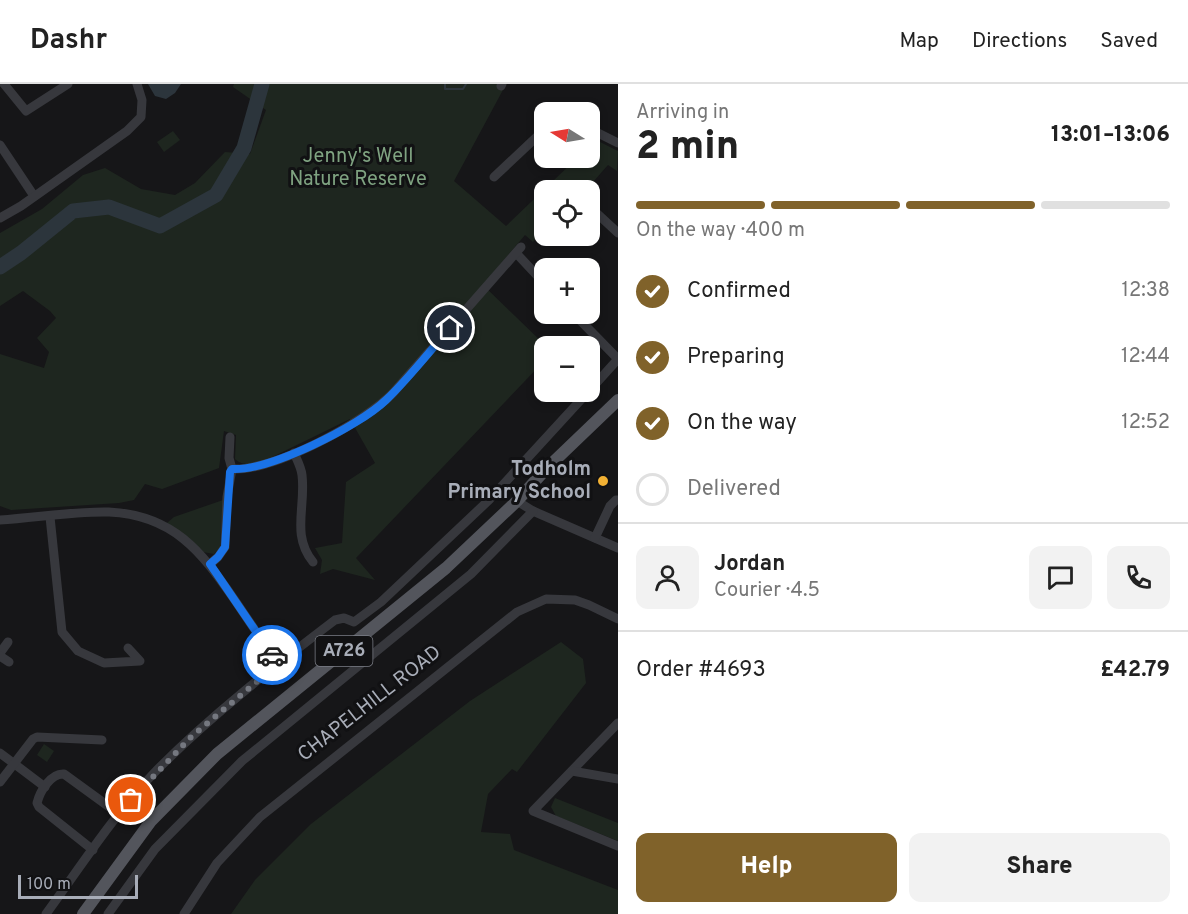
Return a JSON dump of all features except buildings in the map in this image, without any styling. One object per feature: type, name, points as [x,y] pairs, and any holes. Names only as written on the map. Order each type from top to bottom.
[{"type":"main road","name":"A726","points":[[83,914],[151,821],[217,754],[446,568],[618,400]]},
{"type":"street","points":[[4,84],[26,111],[68,84]]},
{"type":"street","points":[[0,218],[127,131],[141,117],[142,100],[137,84]]},
{"type":"street","points":[[600,134],[618,143]]},
{"type":"street","points":[[494,177],[534,139]]},
{"type":"street","points":[[0,145],[34,196]]},
{"type":"street","points":[[600,216],[618,233]]},
{"type":"street","points":[[232,469],[255,467],[294,453],[364,417],[385,401],[519,250],[534,270]]},
{"type":"street","points":[[584,324],[618,359],[600,379]]},
{"type":"street","points":[[46,914],[119,814],[153,775],[191,737],[278,664],[335,621],[344,618],[354,622],[381,602],[489,500],[579,402]]},
{"type":"street","points":[[210,564],[225,547],[227,497],[232,469],[229,458],[230,437]]},
{"type":"street","points":[[294,453],[303,479],[301,541],[305,552],[313,562]]},
{"type":"street","points":[[595,538],[610,506],[618,500]]},
{"type":"street","points":[[517,501],[533,512],[618,548]]},
{"type":"street","points":[[0,520],[104,512],[145,518],[169,529],[183,538],[210,564],[278,664]]},
{"type":"street","points":[[108,914],[155,849],[192,809],[242,761],[471,574],[533,512]]},
{"type":"street","points":[[50,517],[62,632],[78,651],[104,663],[140,661],[128,648]]},
{"type":"street","name":"CHAPELHILL ROAD","points":[[184,914],[217,863],[260,817],[517,612],[546,599],[575,600],[617,620]]},
{"type":"street","points":[[8,642],[0,654],[9,662]]},
{"type":"street","points":[[618,723],[533,811],[618,846]]},
{"type":"street","points":[[0,782],[33,739],[37,737],[102,740]]},
{"type":"street","points":[[0,753],[45,787]]},
{"type":"street","points":[[572,771],[618,779]]},
{"type":"street","points":[[93,850],[39,807],[37,803],[45,787],[55,776],[60,773],[64,774],[119,814]]},
{"type":"green space","name":"Jenny's Well Nature Reserve","points":[[234,84],[500,84],[504,88],[454,181],[506,226],[534,199],[534,241],[525,235],[483,285],[536,336],[534,371],[356,558],[375,580],[333,569],[320,574],[322,560],[315,548],[342,543],[346,482],[375,463],[350,419],[260,463],[253,464],[244,464],[235,459],[236,435],[224,431],[219,468],[162,489],[145,484],[134,500],[11,510],[0,506],[0,354],[44,368],[49,352],[37,338],[56,318],[23,291],[0,306],[0,233],[42,209],[83,175],[105,168],[141,189],[175,195],[195,183],[225,152],[250,154],[266,110],[233,87]]},
{"type":"green space","points":[[173,131],[180,140],[164,152],[157,142]]},
{"type":"green space","points":[[600,142],[618,151],[617,171],[608,165],[595,180],[554,180],[567,168],[600,168]]},
{"type":"green space","points":[[223,500],[220,547],[214,554],[203,552],[167,523],[174,517]]},
{"type":"green space","points":[[561,642],[583,659],[586,683],[517,772],[512,769],[488,794],[481,832],[510,834],[514,850],[618,890],[618,914],[231,914],[255,880],[311,824],[470,701]]},
{"type":"green space","points":[[44,744],[54,751],[47,762],[37,755]]},
{"type":"green space","points":[[555,798],[618,823],[618,841],[556,816],[551,807]]},
{"type":"shaded area","points":[[148,84],[181,84],[175,93],[166,99],[155,96]]},
{"type":"waterway","points":[[0,267],[73,211],[109,207],[160,226],[216,195],[244,148],[262,84]]},
{"type":"waterway","points":[[445,84],[445,89],[463,89],[466,84]]},
{"type":"way so far","points":[[131,800],[191,737],[278,664],[272,655]]},
{"type":"place","name":"Todholm Primary School","points":[[603,481]]},
{"type":"route","points":[[272,655],[210,564],[225,547],[230,472],[232,469],[262,465],[294,453],[364,417],[385,401],[450,328]]}]
